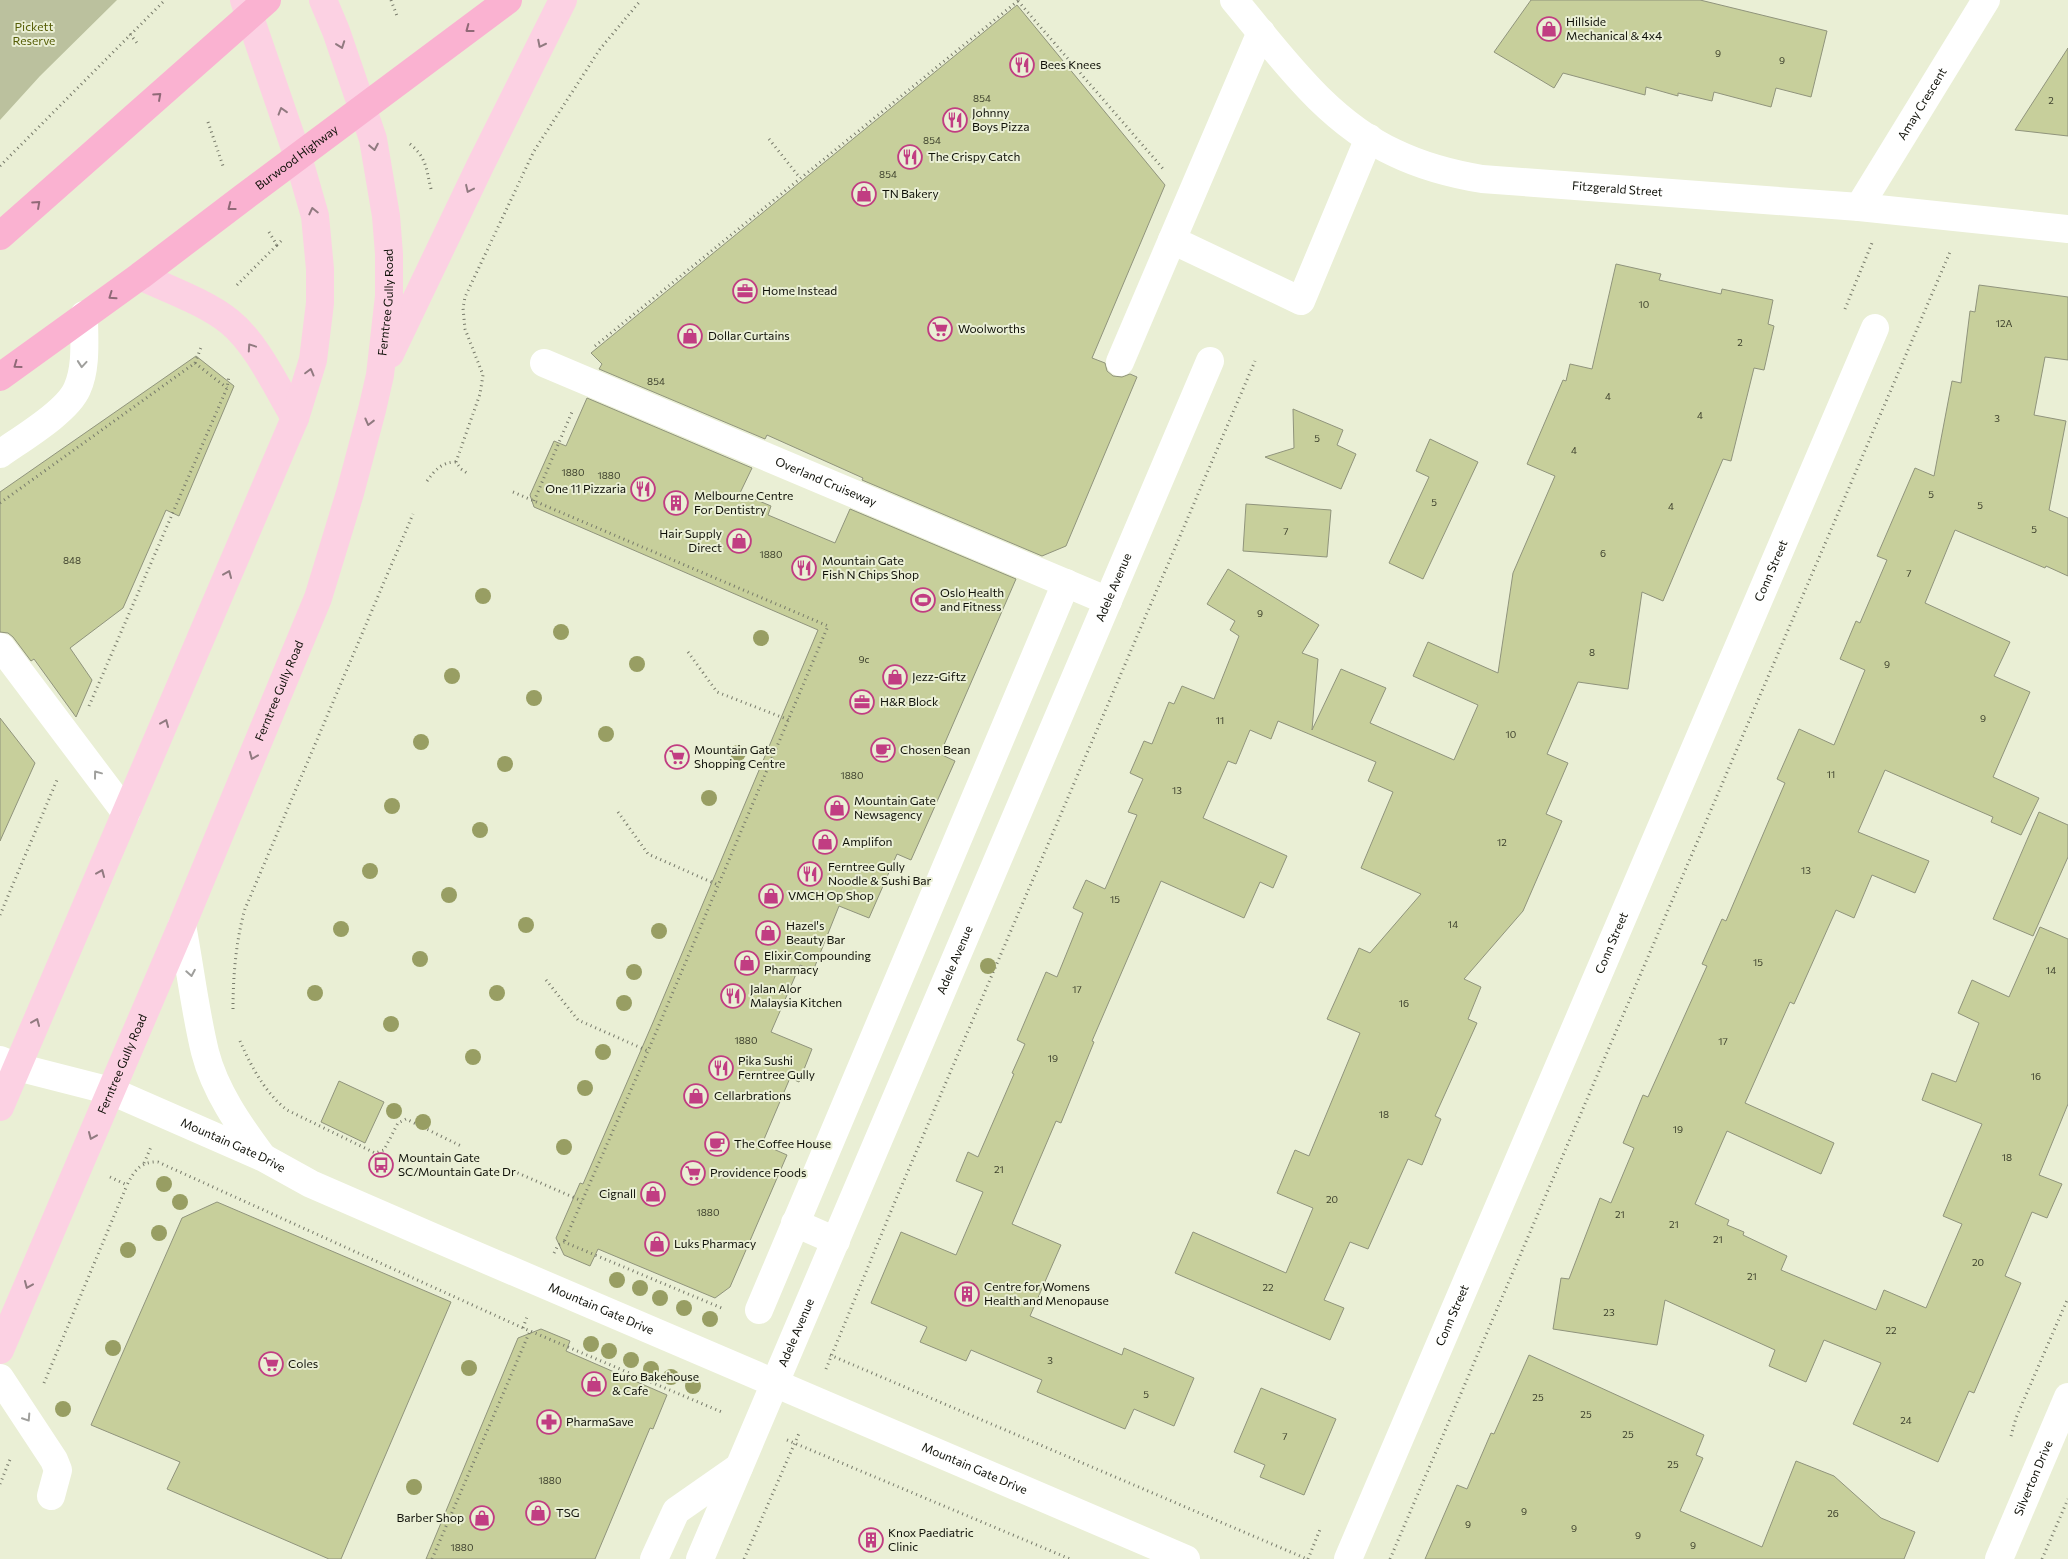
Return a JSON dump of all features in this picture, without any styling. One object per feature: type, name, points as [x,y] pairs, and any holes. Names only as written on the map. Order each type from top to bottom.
[{"type":"highway","name":"Burwood Highway","points":[[0,377],[140,276],[508,0]]},
{"type":"highway","points":[[0,236],[254,5]]},
{"type":"main road","name":"Ferntree Gully Road","points":[[0,1350],[182,924],[318,598],[353,484],[380,375],[390,296],[389,254],[380,173],[364,109],[323,0]]},
{"type":"main road","points":[[380,375],[484,158],[563,0]]},
{"type":"main road","points":[[0,1107],[8,1063],[126,813],[295,418],[313,360],[320,303],[320,269],[315,216],[254,5]]},
{"type":"main road","points":[[140,276],[216,313],[234,326],[254,350],[295,418]]},
{"type":"street","name":"Fitzgerald Street","points":[[1234,0],[1300,80],[1320,100],[1368,138],[1394,153],[1450,174],[1482,179],[1859,207],[2068,229]]},
{"type":"street","name":"Amay Crescent","points":[[1859,207],[1986,0]]},
{"type":"street","points":[[1120,362],[1260,32]]},
{"type":"street","points":[[1172,240],[1301,301],[1368,138]]},
{"type":"street","points":[[0,454],[63,408],[77,390],[83,367],[84,315]]},
{"type":"street","name":"Conn Street","points":[[1348,1559],[1875,328]]},
{"type":"street","name":"Adele Avenue","points":[[700,1559],[1210,361]]},
{"type":"street","name":"Overland Cruiseway","points":[[544,363],[1108,601]]},
{"type":"street","points":[[759,1310],[1066,583]]},
{"type":"street","points":[[1,647],[126,813]]},
{"type":"street","points":[[182,924],[206,1053],[219,1088],[239,1124],[264,1158]]},
{"type":"street","name":"Mountain Gate Drive","points":[[8,1063],[110,1091],[264,1158],[311,1184],[1186,1559]]},
{"type":"street","points":[[795,1224],[836,1241]]},
{"type":"street","points":[[0,1378],[54,1460],[58,1470],[51,1496]]},
{"type":"street","name":"Silverton Drive","points":[[1999,1559],[2068,1397]]},
{"type":"street","points":[[654,1559],[676,1510],[739,1467]]},
{"type":"path","points":[[0,166],[165,0]]},
{"type":"path","points":[[391,0],[397,16]]},
{"type":"path","points":[[456,462],[480,394],[483,375],[465,329],[463,308],[465,297],[534,151],[594,58],[641,0]]},
{"type":"path","points":[[591,350],[1019,0],[1189,199]]},
{"type":"path","points":[[130,34],[137,43]]},
{"type":"path","points":[[208,122],[223,166]]},
{"type":"path","points":[[769,139],[800,178]]},
{"type":"path","points":[[410,144],[420,152],[424,159],[434,193]]},
{"type":"path","points":[[1841,318],[1886,210]]},
{"type":"path","points":[[1390,1559],[1964,218]]},
{"type":"path","points":[[269,232],[277,245]]},
{"type":"path","points":[[232,290],[286,236]]},
{"type":"path","points":[[0,503],[195,363],[204,337]]},
{"type":"path","points":[[826,1370],[900,1190],[1255,361]]},
{"type":"path","points":[[195,363],[227,388]]},
{"type":"path","points":[[86,711],[227,388],[229,370]]},
{"type":"path","points":[[534,501],[576,403]]},
{"type":"path","points":[[456,462],[461,469],[467,472]]},
{"type":"path","points":[[427,481],[442,464],[456,462]]},
{"type":"path","points":[[513,492],[828,626],[648,1051],[564,1242],[558,1245],[553,1256]]},
{"type":"path","points":[[233,1013],[233,991],[240,925],[245,908],[413,514]]},
{"type":"path","points":[[688,652],[718,692],[789,720]]},
{"type":"path","points":[[0,915],[58,777]]},
{"type":"path","points":[[618,812],[648,854],[718,885]]},
{"type":"path","points":[[546,980],[578,1020],[648,1051]]},
{"type":"path","points":[[238,1037],[268,1092],[287,1110],[375,1153],[384,1150],[398,1123],[406,1120],[461,1146]]},
{"type":"path","points":[[43,1385],[127,1185],[137,1168],[144,1163],[151,1147]]},
{"type":"path","points":[[144,1163],[158,1162],[530,1330],[725,1413]]},
{"type":"path","points":[[513,1171],[582,1201]]},
{"type":"path","points":[[104,1174],[127,1185]]},
{"type":"path","points":[[564,1242],[728,1311]]},
{"type":"path","points":[[432,1559],[530,1330]]},
{"type":"path","points":[[824,1352],[1308,1559]]},
{"type":"path","points":[[744,1559],[800,1430]]},
{"type":"path","points":[[779,1437],[1070,1559]]},
{"type":"path","points":[[2042,1559],[2068,1499]]},
{"type":"green space","name":"Pickett Reserve","points":[[0,0],[117,0],[40,76],[0,120]]},
{"type":"building","points":[[1531,0],[1700,0],[1827,31],[1811,97],[1776,88],[1771,107],[1714,92],[1712,101],[1678,93],[1678,96],[1646,87],[1645,95],[1563,73],[1554,88],[1494,52]]},
{"type":"building","name":"Woolworths","points":[[1017,5],[1165,185],[1092,358],[1105,363],[1107,371],[1113,376],[1122,377],[1130,374],[1137,377],[1066,546],[1042,556],[862,480],[863,478],[767,435],[765,439],[599,369],[602,364],[591,353]]},
{"type":"building","points":[[2068,48],[2068,136],[2015,130]]},
{"type":"building","points":[[1616,264],[1661,274],[1659,280],[1721,294],[1722,289],[1773,300],[1768,324],[1774,326],[1764,370],[1754,368],[1731,461],[1723,459],[1663,601],[1642,592],[1628,689],[1578,682],[1547,754],[1568,763],[1546,814],[1562,821],[1523,911],[1464,979],[1481,987],[1468,1019],[1477,1023],[1435,1116],[1441,1119],[1422,1165],[1408,1159],[1368,1249],[1350,1242],[1324,1300],[1344,1308],[1330,1340],[1175,1273],[1193,1232],[1286,1273],[1313,1208],[1277,1193],[1295,1150],[1309,1156],[1360,1033],[1327,1019],[1359,948],[1370,953],[1421,894],[1361,868],[1393,792],[1368,781],[1376,762],[1278,721],[1271,739],[1250,730],[1236,764],[1228,761],[1203,818],[1287,856],[1273,888],[1260,882],[1244,918],[1161,881],[1092,1041],[1094,1042],[1061,1123],[1056,1121],[1012,1224],[1061,1245],[1030,1316],[1122,1355],[1124,1348],[1194,1378],[1174,1426],[1134,1409],[1125,1429],[1037,1392],[1042,1380],[971,1350],[966,1361],[920,1342],[927,1327],[871,1303],[901,1232],[956,1255],[983,1192],[956,1181],[968,1152],[978,1157],[1014,1074],[1012,1073],[1025,1044],[1017,1040],[1046,972],[1057,977],[1083,913],[1073,908],[1086,880],[1105,889],[1137,815],[1128,812],[1143,779],[1130,773],[1144,741],[1152,744],[1169,702],[1174,704],[1182,686],[1214,699],[1239,636],[1230,630],[1235,621],[1207,604],[1228,569],[1319,625],[1302,653],[1318,659],[1312,730],[1341,669],[1386,688],[1370,723],[1454,760],[1478,705],[1413,676],[1428,642],[1498,673],[1513,573],[1555,476],[1527,464],[1563,380],[1566,381],[1570,364],[1592,369]]},
{"type":"building","points":[[1979,285],[2068,297],[2068,360],[2045,357],[2034,415],[2066,421],[2049,510],[2068,518],[2068,576],[1955,530],[1925,603],[2010,642],[1994,676],[2030,692],[1993,777],[2039,798],[2021,835],[1991,822],[1993,817],[1885,770],[1858,832],[1929,861],[1915,893],[1872,875],[1854,918],[1836,910],[1794,1004],[1790,1002],[1745,1103],[1834,1143],[1821,1174],[1727,1131],[1695,1204],[1729,1220],[1727,1225],[1744,1232],[1743,1235],[1787,1256],[1781,1270],[1876,1310],[1884,1290],[1926,1308],[1962,1224],[1943,1216],[1982,1124],[1922,1100],[1932,1073],[1956,1082],[1979,1023],[1958,1013],[1972,980],[2009,997],[2040,927],[2068,939],[2068,1104],[2039,1175],[2062,1184],[2047,1218],[2032,1212],[2005,1276],[2021,1283],[1974,1393],[1969,1391],[1938,1462],[1853,1424],[1881,1363],[1824,1340],[1806,1382],[1769,1366],[1775,1350],[1665,1300],[1657,1345],[1553,1329],[1561,1278],[1569,1279],[1600,1198],[1611,1203],[1634,1148],[1623,1143],[1643,1095],[1648,1097],[1707,966],[1702,964],[1722,919],[1726,921],[1785,783],[1777,779],[1799,729],[1834,745],[1865,670],[1840,659],[1856,621],[1860,623],[1887,560],[1877,556],[1915,468],[1934,476],[1952,381],[1961,383],[1970,311],[1975,312]]},
{"type":"building","points":[[196,356],[234,386],[179,516],[166,510],[123,608],[70,648],[92,680],[76,717],[34,659],[31,661],[8,633],[0,632],[0,492]]},
{"type":"building","points":[[587,398],[752,468],[740,493],[771,506],[768,515],[835,543],[850,509],[1016,579],[940,754],[955,761],[911,860],[897,854],[869,918],[839,906],[813,971],[800,965],[771,1032],[812,1049],[799,1082],[790,1078],[762,1144],[787,1155],[730,1287],[715,1298],[598,1249],[590,1266],[564,1255],[556,1238],[580,1183],[583,1184],[654,1020],[818,630],[534,507],[530,495],[554,441],[566,446]]},
{"type":"building","points":[[1293,409],[1343,430],[1337,445],[1356,454],[1341,489],[1265,457],[1294,448]]},
{"type":"building","points":[[1430,439],[1478,462],[1423,579],[1389,563],[1429,477],[1416,471]]},
{"type":"building","points":[[1246,504],[1331,510],[1327,557],[1243,551]]},
{"type":"building","points":[[0,718],[35,763],[0,841]]},
{"type":"building","points":[[2039,812],[2068,825],[2068,857],[2033,936],[1993,919]]},
{"type":"building","points":[[339,1081],[384,1102],[365,1143],[321,1122]]},
{"type":"building","name":"Coles","points":[[217,1202],[451,1302],[341,1559],[329,1559],[167,1489],[180,1462],[91,1425],[182,1218]]},
{"type":"building","points":[[541,1329],[570,1341],[566,1351],[667,1395],[653,1429],[650,1428],[595,1559],[426,1559],[518,1338]]},
{"type":"building","points":[[1529,1355],[1704,1435],[1696,1455],[1703,1458],[1680,1511],[1762,1547],[1796,1461],[1834,1476],[1881,1518],[1915,1532],[1904,1559],[1425,1559],[1457,1485],[1467,1489],[1491,1433],[1494,1434]]},
{"type":"building","points":[[1261,1388],[1336,1419],[1304,1495],[1260,1477],[1265,1465],[1234,1452]]},
{"type":"place","name":"Hillside Mechanical & 4x4","points":[[1549,29]]},
{"type":"place","name":"Bees Knees","points":[[1022,65]]},
{"type":"place","name":"Johnny Boys Pizza","points":[[955,120]]},
{"type":"place","name":"The Crispy Catch","points":[[910,157]]},
{"type":"place","name":"TN Bakery","points":[[864,194]]},
{"type":"place","name":"Home Instead","points":[[745,291]]},
{"type":"place","name":"Woolworths","points":[[940,329]]},
{"type":"place","name":"Dollar Curtains","points":[[690,336]]},
{"type":"place","name":"One 11 Pizzaria","points":[[643,489]]},
{"type":"place","name":"Melbourne Centre For Dentistry","points":[[676,503]]},
{"type":"place","name":"Hair Supply Direct","points":[[739,541]]},
{"type":"place","name":"Mountain Gate Fish N Chips Shop","points":[[804,568]]},
{"type":"place","name":"Oslo Health and Fitness","points":[[923,600]]},
{"type":"place","name":"Jezz-Giftz","points":[[895,677]]},
{"type":"place","name":"H&R Block","points":[[862,702]]},
{"type":"place","name":"Chosen Bean","points":[[883,750]]},
{"type":"place","name":"Mountain Gate Shopping Centre","points":[[677,757]]},
{"type":"place","name":"Mountain Gate Newsagency","points":[[837,808]]},
{"type":"place","name":"Amplifon","points":[[825,842]]},
{"type":"place","name":"Ferntree Gully Noodle & Sushi Bar","points":[[810,874]]},
{"type":"place","name":"VMCH Op Shop","points":[[771,896]]},
{"type":"place","name":"Hazel's Beauty Bar","points":[[768,933]]},
{"type":"place","name":"Elixir Compounding Pharmacy","points":[[747,963]]},
{"type":"place","name":"Jalan Alor Malaysia Kitchen","points":[[733,996]]},
{"type":"place","name":"Pika Sushi Ferntree Gully","points":[[721,1068]]},
{"type":"place","name":"Cellarbrations","points":[[696,1096]]},
{"type":"place","name":"The Coffee House","points":[[717,1144]]},
{"type":"place","name":"Mountain Gate SC/Mountain Gate Dr","points":[[381,1165]]},
{"type":"place","name":"Providence Foods","points":[[693,1173]]},
{"type":"place","name":"Cignall","points":[[653,1194]]},
{"type":"place","name":"Luks Pharmacy","points":[[657,1244]]},
{"type":"place","name":"Centre for Womens Health and Menopause","points":[[967,1294]]},
{"type":"place","name":"Coles","points":[[271,1364]]},
{"type":"place","name":"Euro Bakehouse & Cafe","points":[[594,1384]]},
{"type":"place","name":"PharmaSave","points":[[549,1422]]},
{"type":"place","name":"TSG","points":[[538,1513]]},
{"type":"place","name":"Barber Shop","points":[[482,1518]]},
{"type":"place","name":"Knox Paediatric Clinic","points":[[871,1540]]}]
